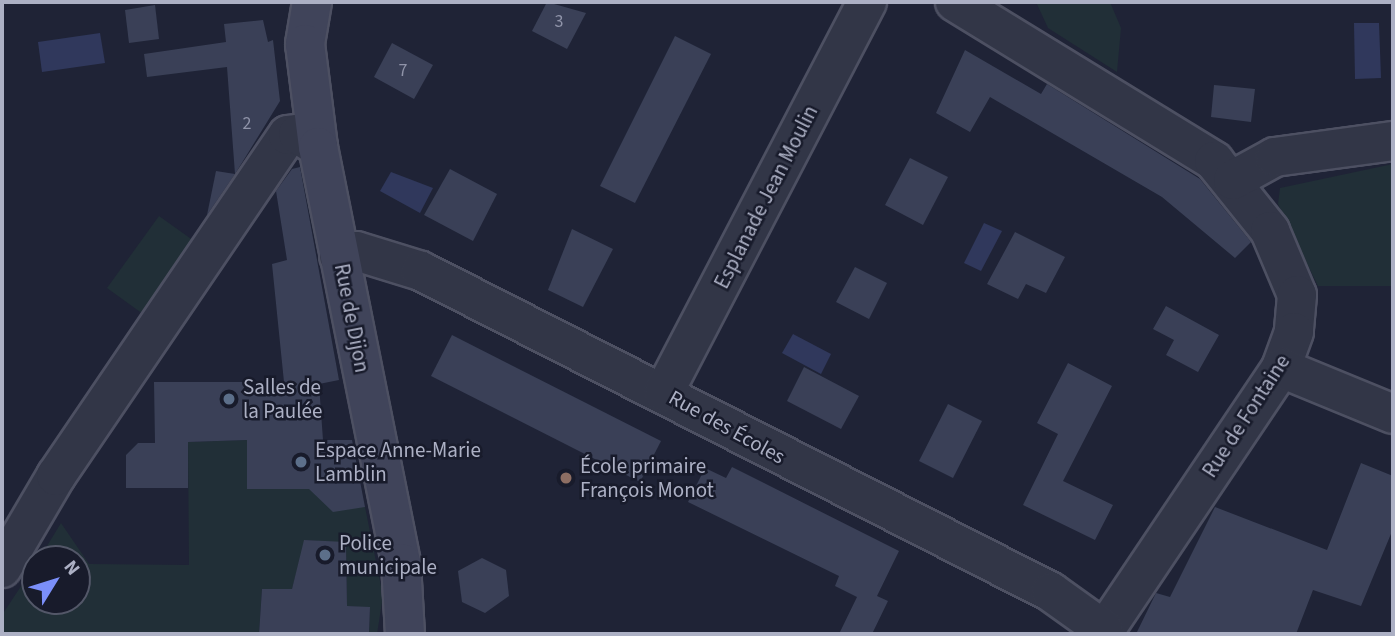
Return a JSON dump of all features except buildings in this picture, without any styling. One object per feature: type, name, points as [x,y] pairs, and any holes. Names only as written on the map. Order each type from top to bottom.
[{"type":"street","name":"Rue de Dijon","points":[[312,2],[305,44],[318,147],[401,563],[405,634]]},
{"type":"street","name":"Esplanade Jean Moulin","points":[[664,393],[867,2]]},
{"type":"street","name":"Rue de Fontaine","points":[[955,2],[1191,144],[1233,180],[1270,231],[1297,295],[1294,332],[1281,368],[1103,632]]},
{"type":"street","points":[[2,568],[56,476],[288,135],[298,134],[318,147]]},
{"type":"street","points":[[1233,180],[1275,158],[1393,142]]},
{"type":"street","name":"Rue des Écoles","points":[[339,256],[356,251],[421,271],[1051,592],[1103,632]]},
{"type":"street","points":[[1281,368],[1393,414]]},
{"type":"shaded area","points":[[1036,2],[1110,2],[1121,28],[1117,72],[1048,28]]},
{"type":"shaded area","points":[[1393,164],[1393,286],[1318,286],[1278,204],[1280,188]]},
{"type":"shaded area","points":[[159,216],[194,241],[143,314],[107,288]]},
{"type":"shaded area","points":[[247,440],[248,489],[314,483],[320,499],[365,507],[383,596],[377,634],[369,634],[370,608],[347,606],[346,543],[305,540],[292,589],[262,589],[259,634],[2,634],[2,615],[21,586],[21,615],[91,615],[91,564],[189,565],[188,442]]},
{"type":"shaded area","points":[[61,523],[76,545],[48,545]]},
{"type":"water","points":[[1354,23],[1379,23],[1381,78],[1355,79]]},
{"type":"water","points":[[100,33],[105,63],[42,72],[38,42]]},
{"type":"water","points":[[391,172],[433,188],[420,213],[380,191]]},
{"type":"water","points":[[984,223],[1002,231],[981,271],[964,263]]},
{"type":"water","points":[[793,334],[831,354],[821,374],[782,353]]},
{"type":"place","name":"Salles de la Paulée","points":[[229,399]]},
{"type":"place","name":"Espace Anne-Marie Lamblin","points":[[301,462]]},
{"type":"place","name":"École primaire François Monot","points":[[566,478]]},
{"type":"place","name":"Police municipale","points":[[325,555]]}]
